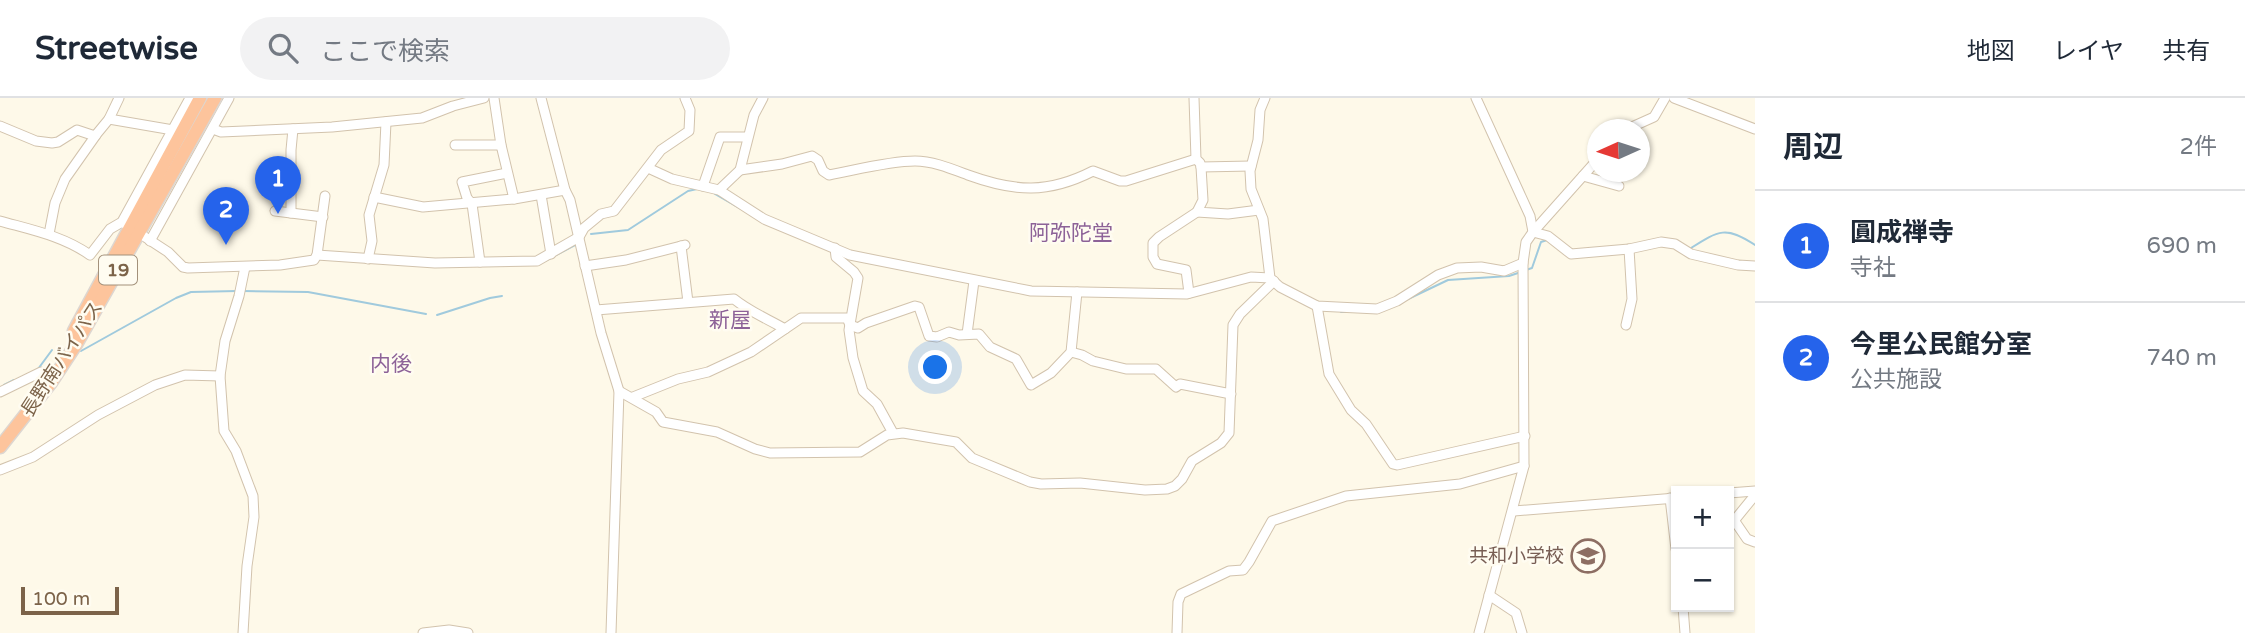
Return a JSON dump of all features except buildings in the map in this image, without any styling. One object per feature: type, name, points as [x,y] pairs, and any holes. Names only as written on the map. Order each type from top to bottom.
[{"type":"highway","name":"長野南バイパス","points":[[135,231],[200,98]]},
{"type":"highway","name":"長野南バイパス","points":[[0,447],[66,346],[215,98]]},
{"type":"street","points":[[49,234],[55,202],[65,179],[109,119],[119,98]]},
{"type":"street","points":[[135,231],[173,130],[190,98]]},
{"type":"street","points":[[135,231],[213,129],[229,98]]},
{"type":"street","points":[[213,129],[221,132],[293,129],[422,118],[484,98]]},
{"type":"street","points":[[494,98],[513,199]]},
{"type":"street","points":[[541,98],[579,237],[601,333],[620,391],[611,633]]},
{"type":"street","points":[[317,255],[435,263],[537,261],[579,237],[584,228],[601,214],[614,211],[661,150],[688,131],[690,110],[685,98]]},
{"type":"street","points":[[719,190],[740,170],[754,115],[763,98]]},
{"type":"street","points":[[1189,293],[1186,270],[1157,264],[1153,257],[1153,243],[1197,212],[1203,200],[1194,98]]},
{"type":"street","points":[[1265,98],[1260,110],[1258,140],[1251,166],[1251,189],[1263,219],[1272,279],[1280,287],[1317,306],[1377,309],[1396,301],[1438,275],[1457,268],[1481,267],[1504,271],[1523,263]]},
{"type":"street","points":[[1476,98],[1530,216],[1533,232]]},
{"type":"street","points":[[1650,119],[1654,117],[1665,98]]},
{"type":"street","points":[[1674,98],[1755,129]]},
{"type":"street","points":[[109,119],[173,130]]},
{"type":"street","points":[[368,259],[372,241],[369,215],[384,164],[386,122]]},
{"type":"street","points":[[0,126],[43,143],[58,142],[77,130],[96,135]]},
{"type":"street","points":[[291,213],[293,129]]},
{"type":"street","points":[[703,186],[720,137],[747,137]]},
{"type":"street","points":[[455,145],[501,145]]},
{"type":"street","points":[[740,170],[782,164],[812,156],[829,175],[916,160],[945,166],[997,185],[1025,189],[1050,188],[1093,171],[1126,181],[1198,163],[1251,166]]},
{"type":"street","points":[[648,169],[672,179],[719,190],[764,219],[869,260],[974,281],[1031,291],[1189,293],[1251,277],[1272,279]]},
{"type":"street","points":[[1479,633],[1524,466],[1523,263],[1526,242],[1587,171]]},
{"type":"street","points":[[480,262],[472,204],[462,182],[507,173]]},
{"type":"street","points":[[1583,176],[1619,186]]},
{"type":"street","points":[[374,197],[423,207],[472,204],[565,190]]},
{"type":"street","points":[[541,195],[551,254]]},
{"type":"street","points":[[0,221],[73,243],[90,255],[110,229],[135,231],[168,252],[183,267],[281,265],[314,260],[317,255],[325,196]]},
{"type":"street","points":[[1197,212],[1228,214],[1259,210]]},
{"type":"street","points":[[275,211],[323,217]]},
{"type":"street","points":[[1533,232],[1548,236],[1571,254],[1629,249],[1661,242],[1675,244],[1691,254],[1738,265],[1755,266]]},
{"type":"street","points":[[585,266],[626,260],[683,246],[688,302]]},
{"type":"street","points":[[835,248],[835,257],[858,278],[849,341],[858,378],[863,391],[877,404],[893,433]]},
{"type":"street","points":[[1626,325],[1632,299],[1629,249]]},
{"type":"street","points":[[243,633],[247,566],[254,517],[253,496],[236,452],[224,431],[220,376],[225,341],[245,267]]},
{"type":"street","points":[[620,391],[656,412],[663,422],[718,432],[770,453],[860,452],[893,433],[903,433],[956,442],[972,458],[1030,482],[1080,483],[1145,490],[1167,489],[1179,482],[1192,461],[1221,443],[1229,433],[1233,325],[1272,279]]},
{"type":"street","points":[[967,334],[974,281]]},
{"type":"street","points":[[633,397],[678,379],[708,372],[757,348],[801,318],[847,318],[850,325],[858,328],[915,306],[919,307],[929,336],[937,337],[949,332],[979,334],[990,347],[1011,355],[1031,385],[1051,373],[1071,352],[1077,292]]},
{"type":"street","points":[[596,310],[734,299],[749,312],[785,329]]},
{"type":"street","points":[[1317,306],[1329,374],[1350,410],[1366,424],[1393,464],[1525,436]]},
{"type":"street","points":[[1071,352],[1093,361],[1126,369],[1156,369],[1176,387],[1180,384],[1231,394]]},
{"type":"street","points":[[0,392],[41,372]]},
{"type":"street","points":[[0,470],[33,457],[98,415],[155,385],[185,375],[220,376]]},
{"type":"street","points":[[1177,633],[1178,602],[1181,594],[1228,571],[1242,570],[1250,562],[1272,521],[1346,496],[1460,484],[1524,466]]},
{"type":"street","points":[[1734,493],[1755,493]]},
{"type":"street","points":[[1734,520],[1755,493]]},
{"type":"street","points":[[1514,511],[1671,498]]},
{"type":"street","points":[[1734,525],[1747,539],[1755,542]]},
{"type":"street","points":[[1489,594],[1516,613],[1522,633]]},
{"type":"street","points":[[1683,612],[1685,633]]},
{"type":"street","points":[[424,633],[449,630],[468,633]]},
{"type":"waterway","points":[[591,234],[628,230],[688,191],[697,189]]},
{"type":"waterway","points":[[715,194],[741,209]]},
{"type":"waterway","points":[[1691,248],[1709,237],[1723,233],[1737,235],[1755,245]]},
{"type":"waterway","points":[[1526,270],[1532,268],[1541,242],[1547,240]]},
{"type":"waterway","points":[[545,261],[575,245]]},
{"type":"waterway","points":[[865,262],[946,278]]},
{"type":"waterway","points":[[1406,300],[1448,280],[1509,276],[1521,272]]},
{"type":"waterway","points":[[81,351],[191,292],[237,291]]},
{"type":"waterway","points":[[243,291],[308,292],[426,314]]},
{"type":"waterway","points":[[437,315],[502,296]]},
{"type":"waterway","points":[[1341,312],[1354,312]]},
{"type":"waterway","points":[[38,369],[52,350]]},
{"type":"waterway","points":[[4,385],[14,380]]},
{"type":"place","name":"圓成禅寺","points":[[278,214]]},
{"type":"place","name":"今里公民館分室","points":[[226,245]]},
{"type":"place","name":"共和小学校","points":[[1588,556]]},
{"type":"district","name":"阿弥陀堂","points":[[1071,233]]},
{"type":"district","name":"新屋","points":[[730,320]]},
{"type":"district","name":"内後","points":[[391,364]]}]
